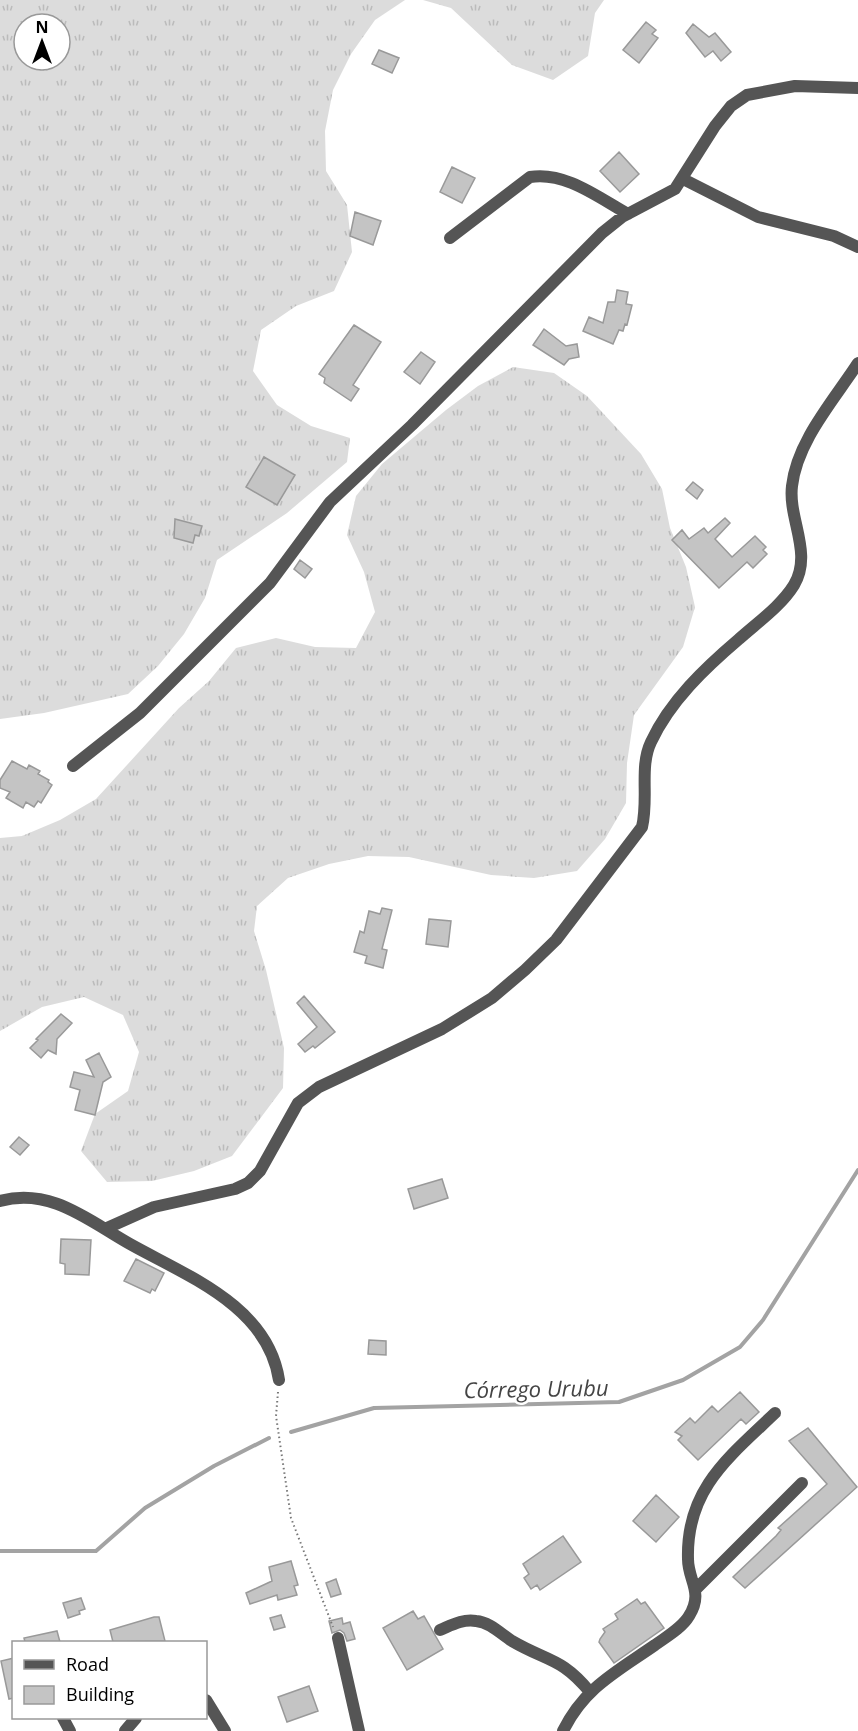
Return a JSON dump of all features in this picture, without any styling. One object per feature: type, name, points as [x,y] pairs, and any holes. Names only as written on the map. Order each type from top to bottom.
[{"type":"street","points":[[73,766],[140,713],[270,583],[330,502],[359,471],[412,425],[603,233],[628,214],[664,197],[683,179],[730,106],[747,95],[795,86],[858,88]]},
{"type":"street","points":[[450,238],[530,177],[559,179],[628,214]]},
{"type":"street","points":[[683,179],[758,217],[834,236],[858,247]]},
{"type":"street","points":[[107,1228],[154,1208],[235,1189],[248,1183],[260,1172],[298,1103],[319,1088],[442,1029],[492,998],[556,940],[642,827],[646,807],[645,758],[650,742],[669,712],[698,675],[776,607],[794,585],[801,561],[800,537],[792,504],[793,476],[818,423],[858,363]]},
{"type":"street","points":[[0,1201],[15,1197],[46,1201],[74,1209],[107,1228],[127,1243],[203,1282],[222,1295],[264,1342],[273,1356],[279,1380]]},
{"type":"street","points":[[697,1588],[688,1563],[688,1536],[701,1494],[718,1468],[775,1413]]},
{"type":"street","points":[[563,1731],[582,1699],[674,1632],[689,1617],[697,1588],[802,1483]]},
{"type":"street","points":[[440,1630],[459,1621],[477,1621],[492,1627],[516,1643],[553,1658],[573,1672],[590,1692]]},
{"type":"street","points":[[338,1638],[359,1731]]},
{"type":"street","points":[[207,1702],[225,1731]]},
{"type":"street","points":[[125,1731],[135,1719]]},
{"type":"path","points":[[279,1380],[276,1416],[291,1518],[338,1638]]},
{"type":"green space","points":[[0,0],[405,0],[375,20],[351,54],[333,90],[325,131],[326,171],[347,205],[352,252],[334,291],[296,306],[261,330],[253,371],[277,405],[311,426],[350,438],[347,462],[287,513],[217,560],[205,598],[184,634],[158,666],[128,694],[44,713],[0,719]]},
{"type":"green space","points":[[423,0],[604,0],[595,13],[588,56],[553,80],[512,65],[451,8]]},
{"type":"green space","points":[[513,367],[554,373],[587,396],[641,454],[662,489],[670,528],[686,567],[695,607],[683,647],[634,715],[627,763],[626,803],[605,839],[577,871],[534,878],[491,875],[409,857],[368,856],[329,864],[288,878],[257,906],[254,931],[266,970],[284,1048],[283,1088],[232,1156],[194,1171],[152,1181],[107,1182],[81,1151],[95,1114],[128,1091],[139,1052],[123,1015],[84,997],[42,1007],[0,1031],[0,838],[22,836],[60,820],[96,799],[179,708],[209,681],[236,648],[276,638],[315,647],[356,648],[375,612],[364,572],[347,535],[356,496],[382,464],[446,410],[478,386]]},
{"type":"building","points":[[646,22],[656,30],[652,34],[658,38],[639,63],[623,50]]},
{"type":"building","points":[[693,24],[709,37],[715,33],[731,52],[721,61],[713,51],[705,57],[686,33]]},
{"type":"building","points":[[379,50],[399,58],[392,73],[372,64]]},
{"type":"building","points":[[619,152],[639,174],[620,192],[600,171]]},
{"type":"building","points":[[452,167],[475,178],[462,203],[440,192]]},
{"type":"building","points":[[355,212],[381,221],[373,245],[350,236]]},
{"type":"building","points":[[617,290],[628,292],[626,304],[632,305],[627,325],[625,324],[623,331],[619,330],[613,344],[583,331],[589,317],[603,323],[608,302],[615,302]]},
{"type":"building","points":[[354,325],[381,342],[353,385],[359,389],[351,401],[324,383],[325,378],[319,374]]},
{"type":"building","points":[[544,329],[566,346],[577,344],[579,357],[569,359],[564,365],[533,345]]},
{"type":"building","points":[[421,352],[435,362],[420,384],[404,372]]},
{"type":"building","points":[[264,457],[295,475],[277,505],[246,487]]},
{"type":"building","points":[[693,482],[703,490],[697,499],[686,490]]},
{"type":"building","points":[[725,518],[730,523],[715,539],[732,557],[755,536],[766,547],[763,550],[767,554],[753,568],[747,562],[719,588],[672,540],[682,530],[689,539],[704,528],[708,533]]},
{"type":"building","points":[[175,519],[202,526],[199,536],[195,535],[193,543],[174,538]]},
{"type":"building","points":[[300,560],[312,569],[305,578],[294,569]]},
{"type":"building","points":[[12,761],[27,769],[29,765],[49,780],[48,782],[52,785],[41,803],[38,801],[34,807],[26,802],[23,808],[6,798],[10,792],[0,788],[0,780]]},
{"type":"building","points":[[382,908],[392,910],[382,949],[387,950],[383,968],[365,963],[367,956],[354,952],[360,931],[364,933],[369,911],[380,914]]},
{"type":"building","points":[[429,919],[451,921],[448,947],[426,944]]},
{"type":"building","points":[[304,996],[335,1032],[315,1048],[313,1046],[305,1052],[298,1044],[317,1027],[297,1003]]},
{"type":"building","points":[[61,1014],[72,1023],[57,1039],[56,1054],[48,1050],[41,1058],[30,1048]]},
{"type":"building","points":[[99,1053],[111,1077],[103,1082],[95,1115],[75,1110],[80,1090],[70,1087],[74,1072],[94,1077],[86,1060]]},
{"type":"building","points":[[19,1137],[29,1145],[20,1155],[10,1147]]},
{"type":"building","points":[[442,1179],[448,1198],[414,1209],[408,1189]]},
{"type":"building","points":[[61,1239],[91,1240],[89,1275],[65,1274],[65,1264],[60,1263]]},
{"type":"building","points":[[136,1259],[164,1273],[155,1291],[152,1289],[150,1293],[124,1281]]},
{"type":"building","points":[[369,1340],[386,1341],[386,1355],[368,1354]]},
{"type":"building","points":[[740,1392],[759,1412],[746,1424],[741,1419],[698,1460],[678,1440],[682,1436],[675,1432],[690,1418],[695,1423],[712,1406],[718,1412]]},
{"type":"building","points":[[808,1428],[857,1487],[745,1588],[733,1577],[776,1536],[781,1530],[778,1528],[827,1484],[789,1441]]},
{"type":"building","points":[[656,1495],[679,1517],[656,1542],[633,1521]]},
{"type":"building","points":[[563,1536],[581,1562],[540,1590],[537,1585],[531,1589],[524,1578],[529,1574],[523,1564]]},
{"type":"building","points":[[291,1561],[298,1585],[294,1586],[297,1595],[278,1600],[277,1595],[250,1604],[246,1593],[272,1581],[269,1567]]},
{"type":"building","points":[[336,1579],[341,1594],[331,1597],[326,1583]]},
{"type":"building","points":[[81,1598],[85,1609],[79,1611],[80,1614],[68,1618],[63,1603]]},
{"type":"building","points":[[637,1599],[641,1604],[645,1602],[664,1628],[614,1663],[599,1642],[605,1632],[603,1629],[618,1619],[615,1614]]},
{"type":"building","points":[[413,1611],[418,1619],[424,1616],[443,1649],[407,1670],[383,1628]]},
{"type":"building","points":[[281,1615],[285,1627],[274,1630],[270,1618]]},
{"type":"building","points":[[159,1617],[165,1641],[113,1641],[110,1630]]},
{"type":"building","points":[[342,1618],[343,1624],[350,1622],[355,1639],[347,1641],[340,1630],[332,1633],[329,1621]]},
{"type":"building","points":[[57,1631],[60,1641],[25,1641],[24,1638]]},
{"type":"building","points":[[12,1658],[12,1698],[9,1699],[1,1661]]},
{"type":"building","points":[[309,1686],[318,1711],[287,1722],[278,1697]]},
{"type":"waterway","name":"Córrego Urubu","points":[[291,1432],[374,1408],[619,1402],[683,1380],[740,1347],[763,1320],[858,1170]]},
{"type":"waterway","name":"Córrego Urubu","points":[[0,1551],[96,1551],[145,1508],[214,1466],[269,1438]]}]
